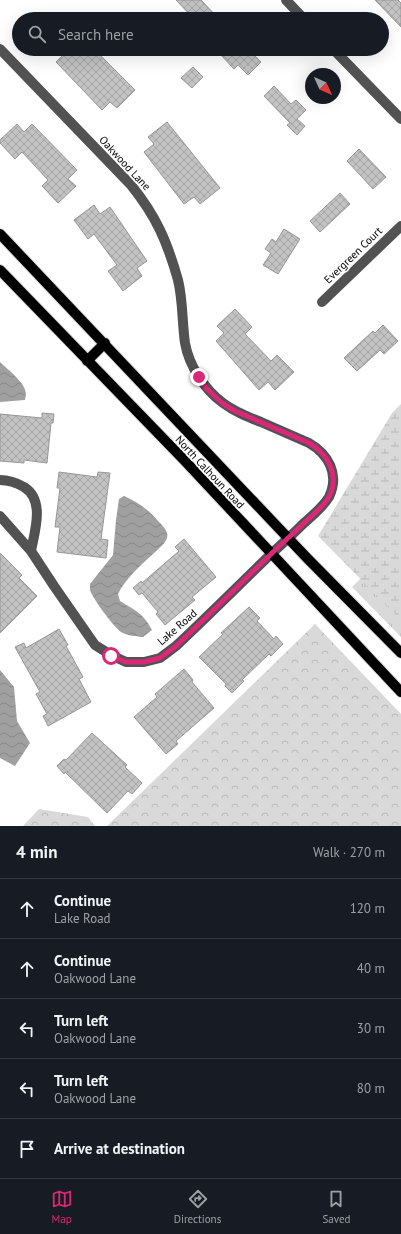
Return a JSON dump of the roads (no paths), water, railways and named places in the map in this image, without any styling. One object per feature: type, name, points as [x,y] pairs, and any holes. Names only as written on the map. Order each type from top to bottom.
[{"type":"main road","name":"North Calhoun Road","points":[[0,234],[105,343],[307,558],[401,653]]},
{"type":"main road","name":"North Calhoun Road","points":[[0,270],[185,461],[401,692]]},
{"type":"main road","points":[[87,361],[105,343]]},
{"type":"street","points":[[286,0],[297,12]]},
{"type":"street","name":"Oakwood Lane","points":[[0,49],[131,185],[153,216],[166,241],[178,281],[182,300],[185,344],[191,362],[206,388],[222,403],[235,411],[316,447],[328,460],[332,469],[333,480],[329,497],[319,509],[289,538]]},
{"type":"street","points":[[340,56],[401,119]]},
{"type":"street","name":"Evergreen Court","points":[[322,302],[401,226]]},
{"type":"street","points":[[0,480],[6,480],[19,484],[30,491],[35,499],[37,519],[31,551]]},
{"type":"street","name":"Lake Road","points":[[0,516],[31,551],[95,645],[111,656],[126,662],[144,662],[160,658],[176,646],[289,538]]},
{"type":"water","points":[[0,362],[16,376],[23,385],[26,394],[25,400],[0,402]]},
{"type":"water","points":[[124,496],[147,510],[162,525],[167,534],[167,538],[161,547],[134,572],[118,594],[120,601],[139,613],[149,624],[152,630],[143,637],[121,632],[95,600],[90,590],[90,584],[113,555],[119,499]]},
{"type":"water","points":[[0,670],[14,687],[17,721],[30,743],[15,766],[0,758]]}]
